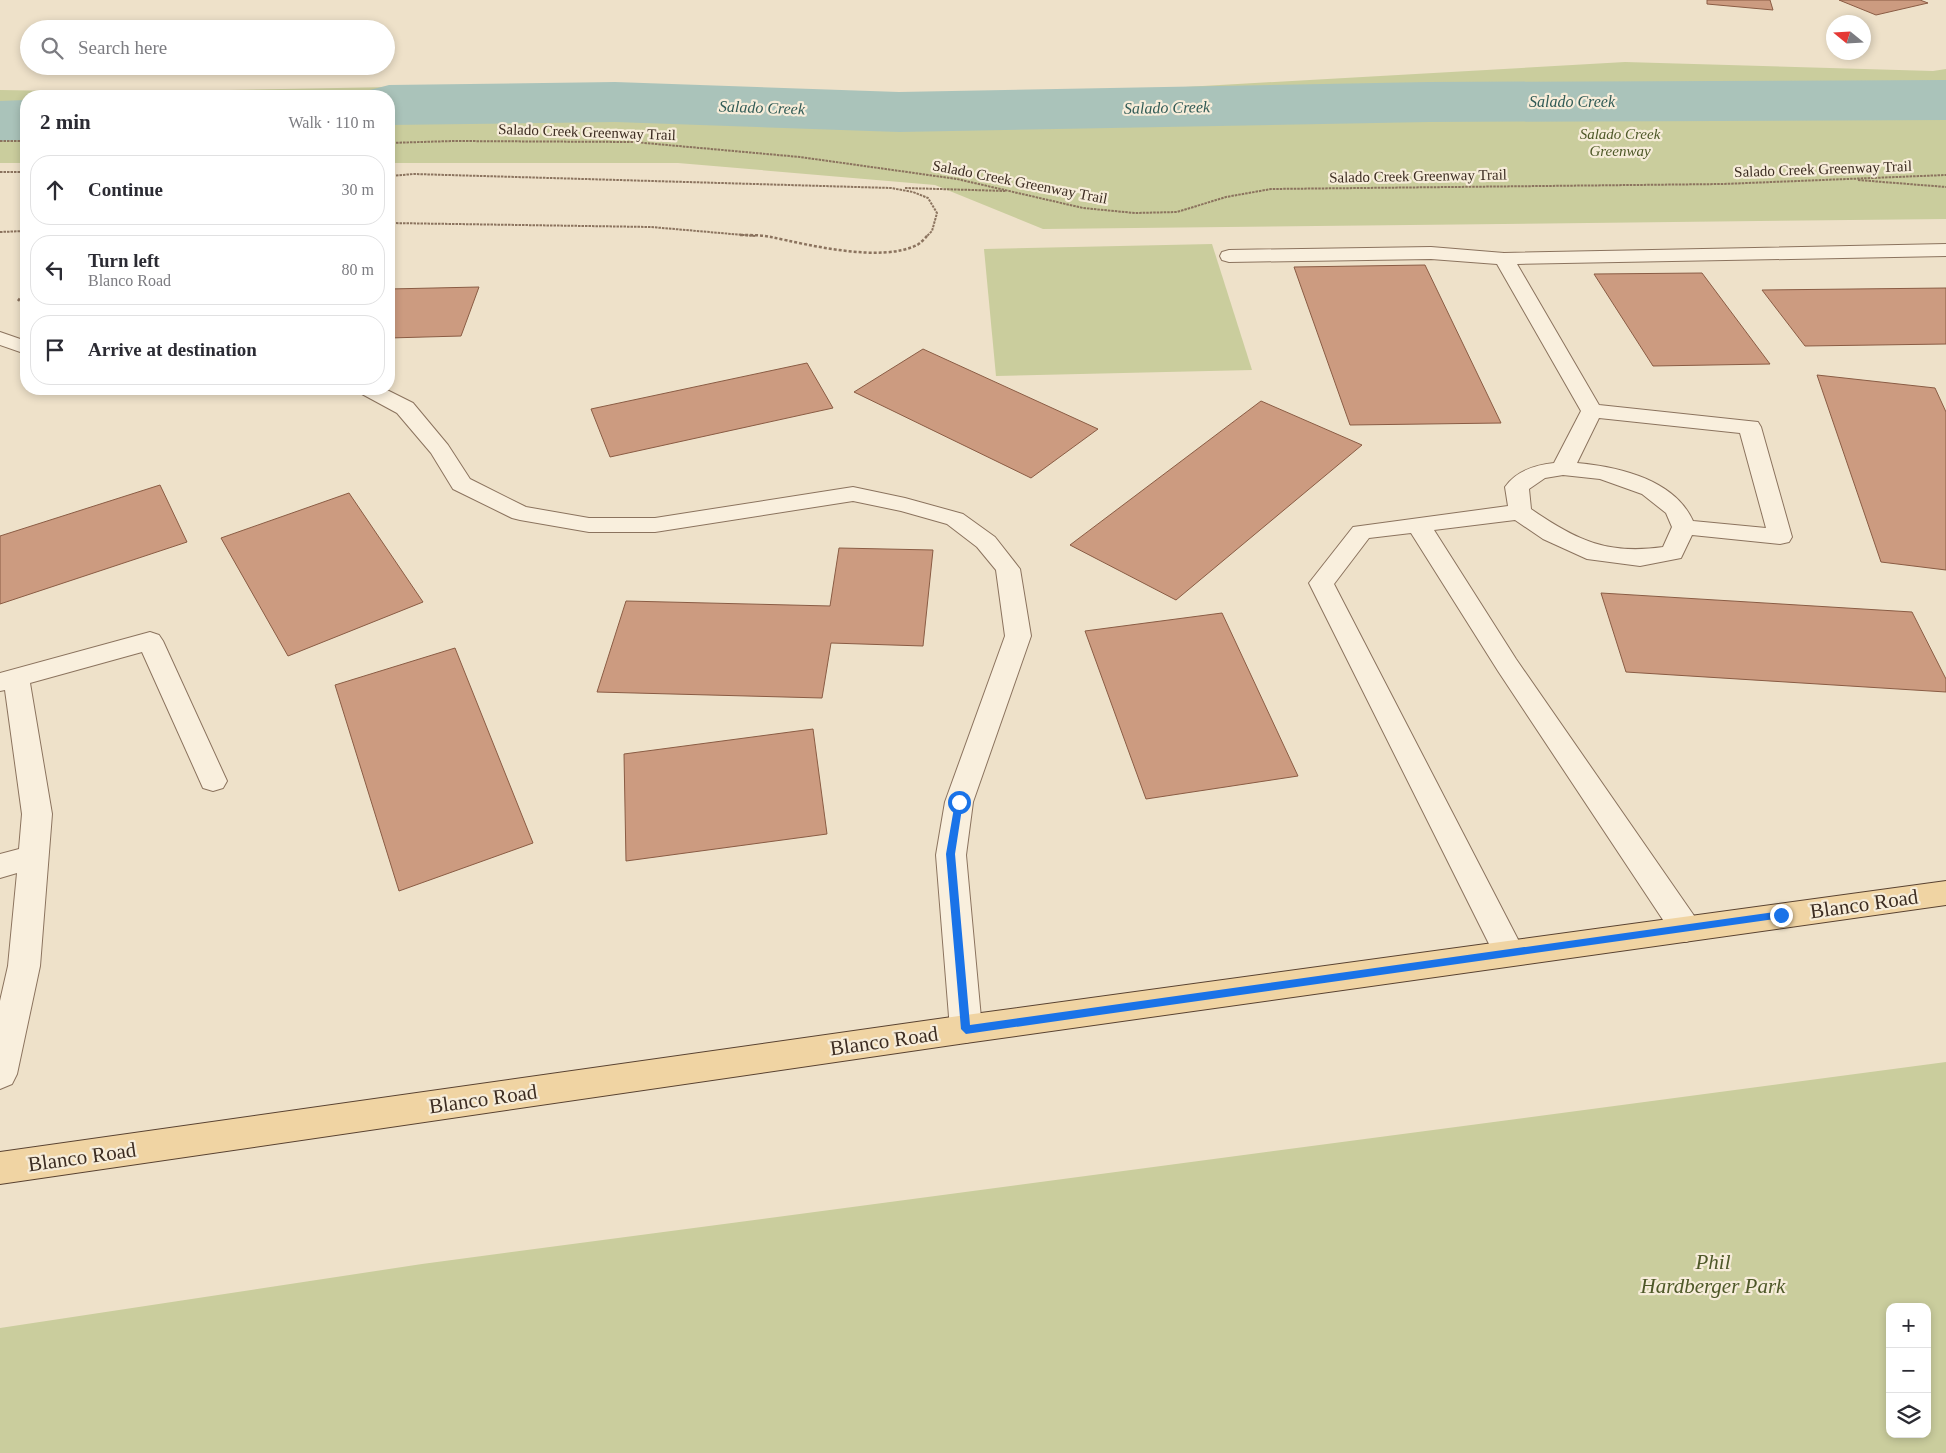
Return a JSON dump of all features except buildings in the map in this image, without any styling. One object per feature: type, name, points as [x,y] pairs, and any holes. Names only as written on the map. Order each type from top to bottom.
[{"type":"main road","name":"Blanco Road","points":[[0,1168],[966,1029],[1946,893]]},
{"type":"lane","points":[[1230,256],[1431,253],[1504,259],[1946,250]]},
{"type":"lane","points":[[1504,259],[1592,411]]},
{"type":"lane","points":[[0,338],[20,346]]},
{"type":"lane","points":[[381,395],[405,408],[440,450],[461,484],[520,513],[589,525],[655,525],[852,494],[906,505],[955,518],[986,542],[1008,569],[1018,636],[959,802],[951,854],[966,1029]]},
{"type":"lane","points":[[1563,468],[1592,411]]},
{"type":"lane","points":[[1592,411],[1750,427],[1780,537],[1684,527]]},
{"type":"lane","points":[[1509,953],[1321,583],[1361,532],[1520,512],[1551,534],[1587,551],[1640,558],[1672,553],[1684,527],[1676,509],[1650,489],[1604,472],[1563,468],[1538,472],[1517,487],[1520,512]]},
{"type":"lane","points":[[1419,526],[1513,673],[1686,929]]},
{"type":"lane","points":[[0,1074],[24,966],[37,814],[8,680],[150,641],[213,781]]},
{"type":"lane","points":[[0,866],[34,856]]},
{"type":"path","name":"Salado Creek Greenway Trail","points":[[395,143],[453,140],[634,142],[800,157],[957,179],[1083,208],[1135,213],[1177,212],[1226,197],[1271,190],[1723,184],[1946,175]]},
{"type":"path","points":[[0,141],[20,141]]},
{"type":"path","points":[[0,172],[20,172]]},
{"type":"path","points":[[395,176],[414,174],[1014,191]]},
{"type":"path","points":[[1842,179],[1946,187]]},
{"type":"path","points":[[395,223],[651,227],[770,238],[800,245],[871,253],[895,251],[918,245],[932,231],[937,213],[928,198],[912,192],[891,188]]},
{"type":"path","points":[[0,232],[20,231]]},
{"type":"green space","name":"Salado Creek Greenway","points":[[1625,62],[1933,71],[1946,69],[1946,219],[1043,229],[935,185],[678,163],[395,163],[395,90],[230,90],[504,85],[922,102]]},
{"type":"green space","name":"Salado Creek Greenway","points":[[0,90],[20,90],[20,163],[0,163]]},
{"type":"green space","points":[[1212,244],[1252,370],[996,376],[984,249]]},
{"type":"green space","name":"Phil Hardberger Park","points":[[1946,1062],[1946,1453],[0,1453],[0,1328],[422,1264]]},
{"type":"waterway","name":"Salado Creek","points":[[395,105],[615,102],[899,112],[1429,102],[1946,100]]},
{"type":"waterway","name":"Salado Creek","points":[[0,121],[20,120]]},
{"type":"route","points":[[959,802],[951,854],[966,1029],[1781,915]]}]
